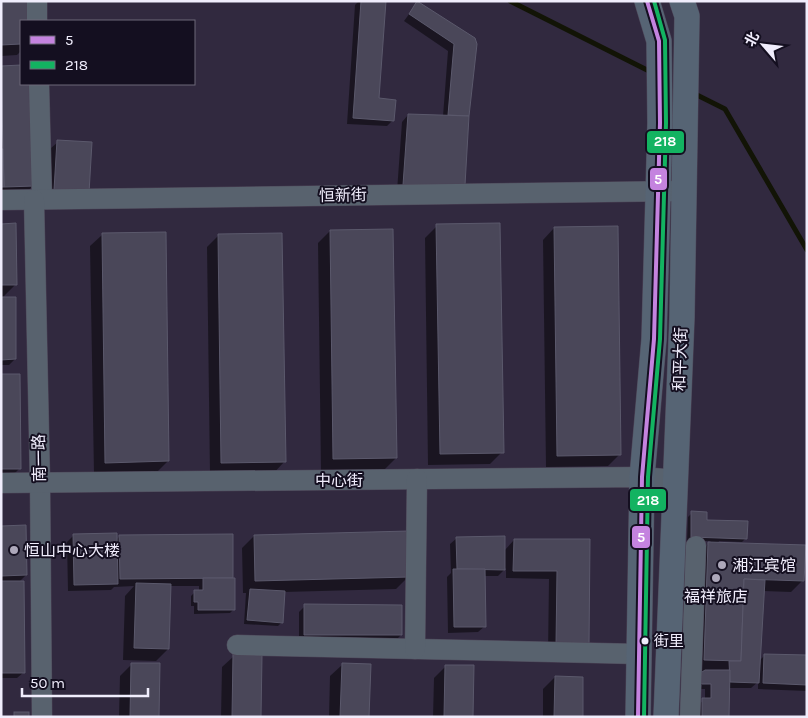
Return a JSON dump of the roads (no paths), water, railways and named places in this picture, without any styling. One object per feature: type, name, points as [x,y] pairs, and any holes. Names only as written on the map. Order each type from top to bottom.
[{"type":"main road","name":"和平大街","points":[[666,717],[676,480],[684,191],[687,16],[682,1]]},
{"type":"main road","name":"和平大街","points":[[638,717],[642,477],[654,339],[660,122],[659,41],[650,3]]},
{"type":"street","points":[[37,1],[37,20]]},
{"type":"street","name":"南一路","points":[[39,85],[38,200],[42,717]]},
{"type":"street","name":"恒新街","points":[[1,200],[684,191]]},
{"type":"street","name":"中心街","points":[[1,483],[642,477],[676,480]]},
{"type":"street","points":[[415,649],[417,479]]},
{"type":"street","points":[[690,717],[696,546]]},
{"type":"street","points":[[237,645],[639,654]]},
{"type":"waterway","points":[[510,1],[651,72]]},
{"type":"waterway","points":[[693,93],[725,109],[807,250]]},
{"type":"place","name":"恒山中心大楼","points":[[14,550]]},
{"type":"place","name":"湘江宾馆","points":[[722,565]]},
{"type":"place","name":"福祥旅店","points":[[716,578]]},
{"type":"place","name":"街里","points":[[645,641]]}]
